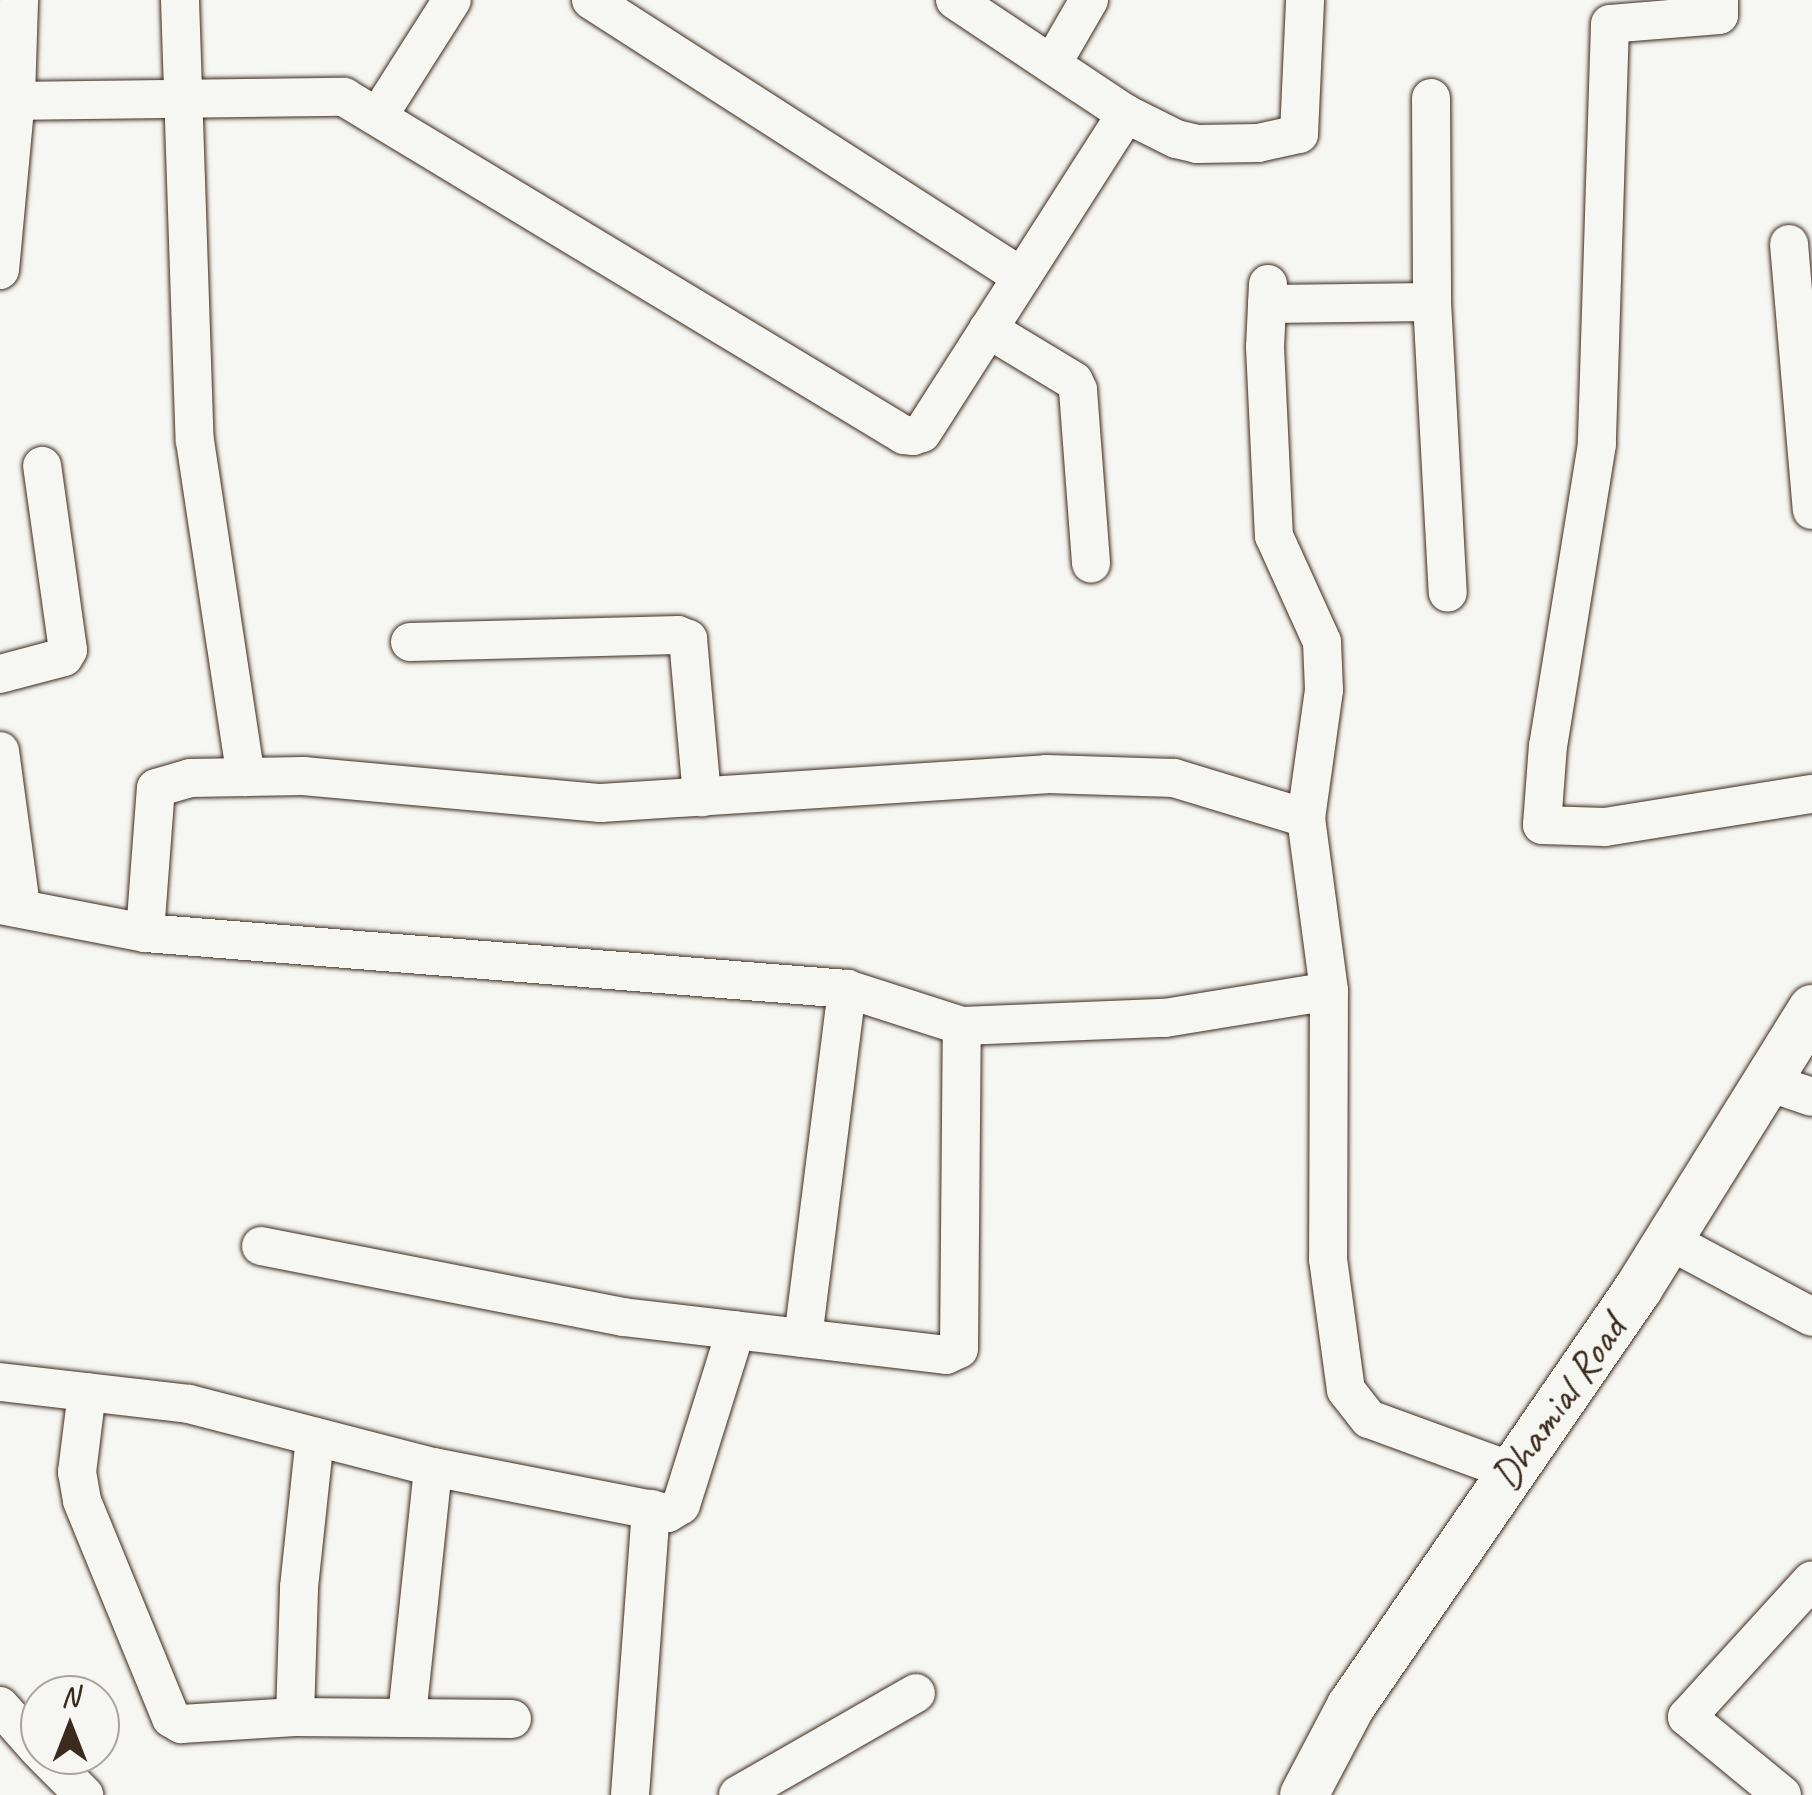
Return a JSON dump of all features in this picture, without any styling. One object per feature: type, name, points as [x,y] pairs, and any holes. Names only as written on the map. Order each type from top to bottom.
[{"type":"main road","name":"Dhamial Road","points":[[1304,1795],[1351,1706],[1668,1240],[1812,1009]]},
{"type":"street","points":[[0,270],[8,100],[18,0]]},
{"type":"street","points":[[180,0],[195,441],[246,777]]},
{"type":"street","points":[[379,115],[452,0]]},
{"type":"street","points":[[591,0],[1022,277]]},
{"type":"street","points":[[955,0],[1126,114],[1197,144],[1258,143],[1299,134],[1305,0]]},
{"type":"street","points":[[1052,64],[1089,0]]},
{"type":"street","points":[[1719,0],[1719,14],[1610,24],[1597,444],[1548,746],[1542,825],[1605,827],[1812,794]]},
{"type":"street","points":[[8,100],[344,97],[904,436],[922,432],[1126,114]]},
{"type":"street","points":[[1430,98],[1432,302],[1448,592]]},
{"type":"street","points":[[1789,244],[1812,510]]},
{"type":"street","points":[[1432,302],[1268,294],[1274,536],[1322,642],[1324,690],[1306,818],[1329,991],[1328,1259],[1346,1390],[1369,1419],[1511,1471]]},
{"type":"street","points":[[988,329],[1074,381],[1078,390],[1091,564]]},
{"type":"street","points":[[0,674],[64,657],[68,650],[42,466]]},
{"type":"street","points":[[410,642],[678,635],[688,639],[702,797]]},
{"type":"street","points":[[0,751],[10,906],[145,932],[847,989],[962,1026],[1165,1018],[1329,991]]},
{"type":"street","points":[[145,932],[156,788],[190,778],[303,776],[601,803],[1046,774],[1174,778],[1306,818]]},
{"type":"street","points":[[803,1338],[847,989]]},
{"type":"street","points":[[261,1246],[623,1317],[946,1355],[959,1350],[962,1026]]},
{"type":"street","points":[[1768,1082],[1812,1097]]},
{"type":"street","points":[[1668,1240],[1812,1317]]},
{"type":"street","points":[[0,1382],[189,1404],[433,1466],[668,1513],[682,1505],[736,1330]]},
{"type":"street","points":[[87,1392],[77,1472],[82,1501],[172,1718],[181,1724],[295,1716],[512,1720]]},
{"type":"street","points":[[295,1716],[298,1587],[315,1436]]},
{"type":"street","points":[[407,1716],[433,1466]]},
{"type":"street","points":[[630,1795],[651,1509]]},
{"type":"street","points":[[1782,1795],[1687,1717],[1807,1595]]},
{"type":"street","points":[[738,1795],[916,1694]]},
{"type":"street","points":[[0,1706],[20,1728]]},
{"type":"street","points":[[64,1775],[84,1795]]}]
